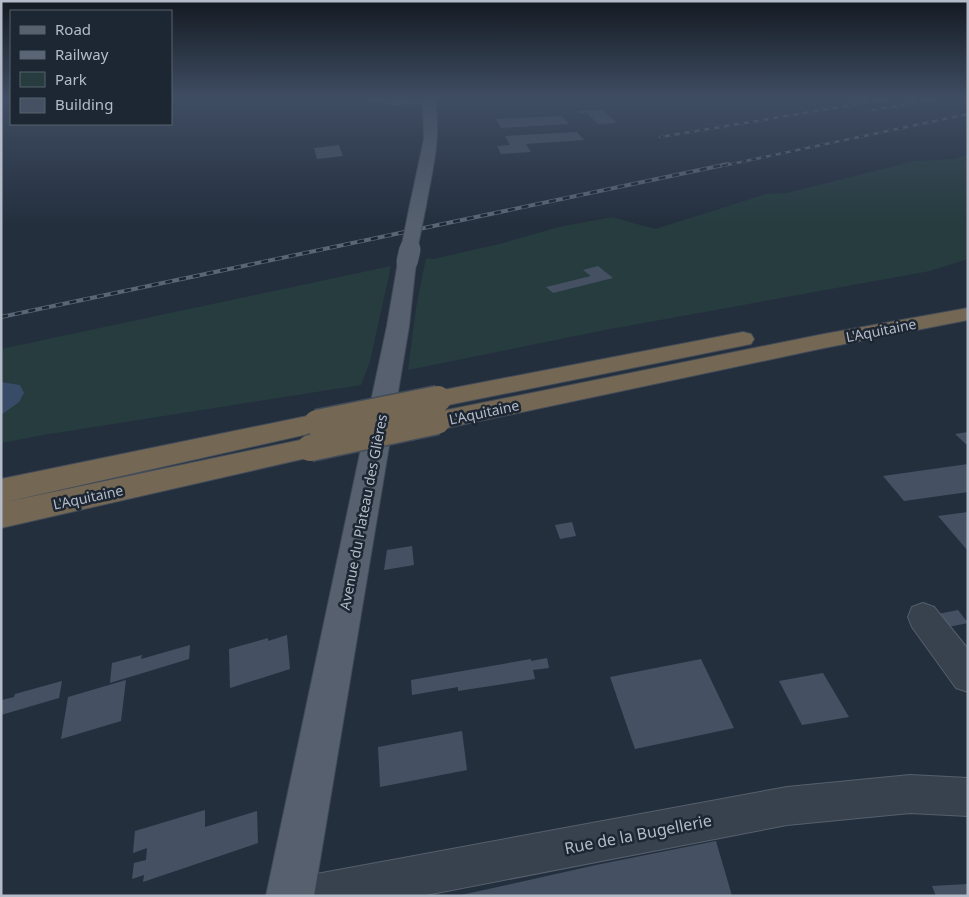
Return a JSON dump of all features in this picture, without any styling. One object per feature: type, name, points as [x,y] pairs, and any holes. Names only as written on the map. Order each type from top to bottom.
[{"type":"highway","name":"L'Aquitaine","points":[[1,491],[313,436],[968,296]]},
{"type":"highway","name":"L'Aquitaine","points":[[438,410],[968,314]]},
{"type":"highway","name":"L'Aquitaine","points":[[1,516],[313,436]]},
{"type":"main road","name":"Avenue du Plateau des Glières","points":[[290,896],[396,336],[407,262],[430,141]]},
{"type":"street","points":[[922,617],[968,676]]},
{"type":"street","name":"Rue de la Bugellerie","points":[[311,896],[787,806],[910,794],[968,797]]},
{"type":"green space","points":[[968,155],[968,259],[930,271],[605,330],[408,370],[416,308],[426,258],[434,259],[503,243],[559,227],[612,217],[655,229],[766,194],[787,193],[914,161],[953,159]]},
{"type":"green space","points":[[391,266],[370,361],[361,385],[1,443],[1,349]]},
{"type":"water","points":[[1,382],[20,385],[24,393],[19,402],[1,415]]},
{"type":"building","points":[[508,141],[572,141],[526,144],[531,152],[501,154],[497,146],[510,145]]},
{"type":"building","points":[[339,145],[343,156],[317,159],[314,148]]},
{"type":"building","points":[[598,266],[613,278],[553,293],[546,287],[591,276],[583,270]]},
{"type":"building","points":[[968,432],[968,446],[955,434]]},
{"type":"building","points":[[968,464],[968,492],[904,501],[883,476]]},
{"type":"building","points":[[968,512],[968,551],[938,516]]},
{"type":"building","points":[[572,522],[576,536],[560,539],[555,525]]},
{"type":"building","points":[[412,546],[414,565],[384,570],[387,550]]},
{"type":"building","points":[[958,610],[968,623],[943,628],[933,615]]},
{"type":"building","points":[[287,635],[290,669],[230,688],[229,649],[268,638],[268,641]]},
{"type":"building","points":[[190,645],[189,659],[110,683],[112,663],[142,655],[141,659]]},
{"type":"building","points":[[547,658],[549,668],[533,670],[535,679],[458,691],[458,687],[412,695],[411,680],[531,659],[531,661]]},
{"type":"building","points":[[701,659],[734,728],[635,749],[610,677]]},
{"type":"building","points":[[823,673],[849,717],[802,725],[779,681]]},
{"type":"building","points":[[126,680],[121,721],[61,739],[68,697]]},
{"type":"building","points":[[62,681],[59,698],[1,715],[2,700],[14,697],[15,694]]},
{"type":"building","points":[[462,731],[467,770],[380,787],[378,747]]},
{"type":"building","points":[[205,810],[205,827],[257,811],[258,843],[143,882],[144,875],[132,879],[134,863],[146,860],[147,848],[133,853],[135,831]]},
{"type":"building","points":[[716,841],[732,896],[457,896],[596,865]]},
{"type":"building","points":[[968,884],[968,896],[936,896],[932,886]]},
{"type":"railway","points":[[722,166],[841,141]]},
{"type":"railway","points":[[1,317],[728,164]]}]
